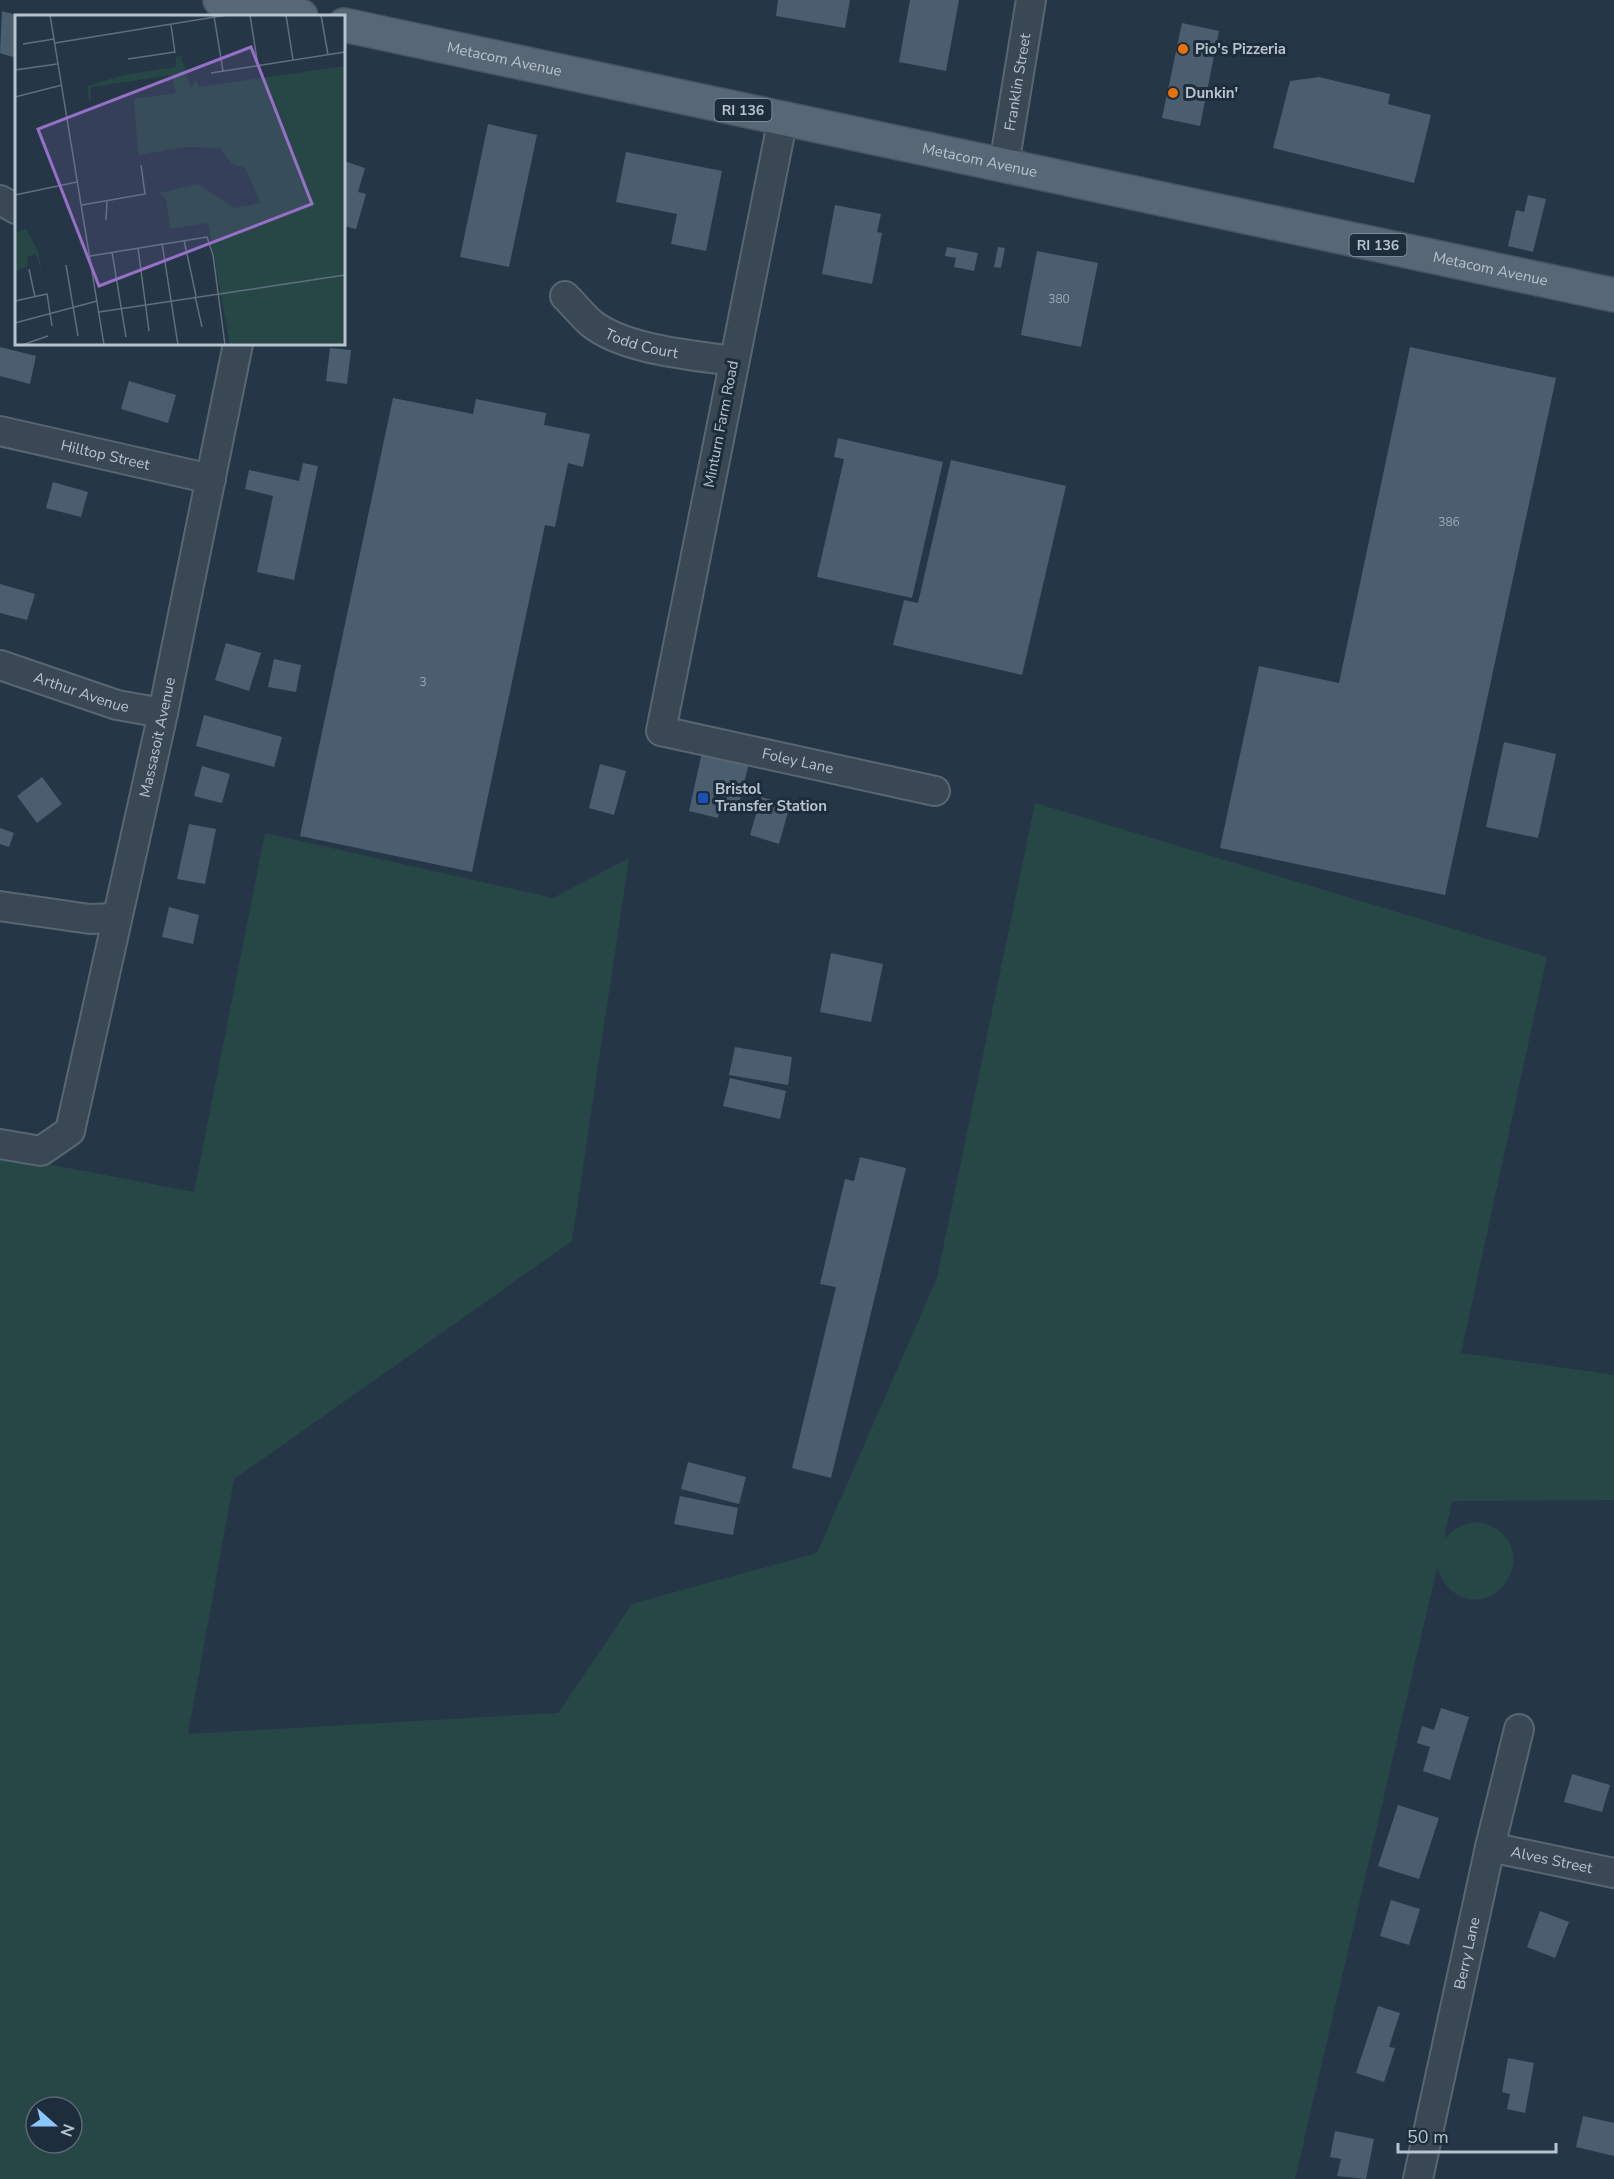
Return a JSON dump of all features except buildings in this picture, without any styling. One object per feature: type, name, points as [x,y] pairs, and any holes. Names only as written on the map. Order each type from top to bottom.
[{"type":"main road","points":[[220,0],[295,15]]},
{"type":"main road","name":"Metacom Avenue","points":[[345,26],[1614,295]]},
{"type":"street","name":"Franklin Street","points":[[1004,165],[1031,0]]},
{"type":"street","name":"Minturn Farm Road","points":[[661,731],[783,118]]},
{"type":"street","points":[[0,200],[15,208]]},
{"type":"street","name":"Todd Court","points":[[565,296],[592,324],[634,343],[733,361]]},
{"type":"street","name":"Massasoit Avenue","points":[[0,1144],[41,1151],[70,1131],[163,713],[238,345]]},
{"type":"street","name":"Hilltop Street","points":[[0,431],[211,479]]},
{"type":"street","name":"Arthur Avenue","points":[[0,665],[117,705],[163,713]]},
{"type":"street","name":"Foley Lane","points":[[661,731],[935,791]]},
{"type":"street","points":[[0,906],[90,918],[116,918]]},
{"type":"street","name":"Berry Lane","points":[[1420,2179],[1490,1847],[1519,1729]]},
{"type":"street","name":"Alves Street","points":[[1490,1847],[1614,1873]]},
{"type":"green space","points":[[1035,803],[1547,957],[1461,1353],[1614,1375],[1614,1500],[1452,1501],[1444,1539],[1465,1524],[1476,1522],[1489,1525],[1505,1536],[1512,1550],[1513,1565],[1508,1580],[1498,1591],[1484,1598],[1469,1599],[1449,1589],[1437,1568],[1295,2179],[0,2179],[0,1155],[194,1192],[265,833],[553,898],[629,858],[572,1241],[234,1479],[188,1734],[558,1713],[632,1604],[817,1553],[937,1278]]},
{"type":"place","name":"Pio's Pizzeria","points":[[1183,49]]},
{"type":"place","name":"Dunkin'","points":[[1173,93]]},
{"type":"place","name":"Bristol Transfer Station","points":[[703,798]]}]
